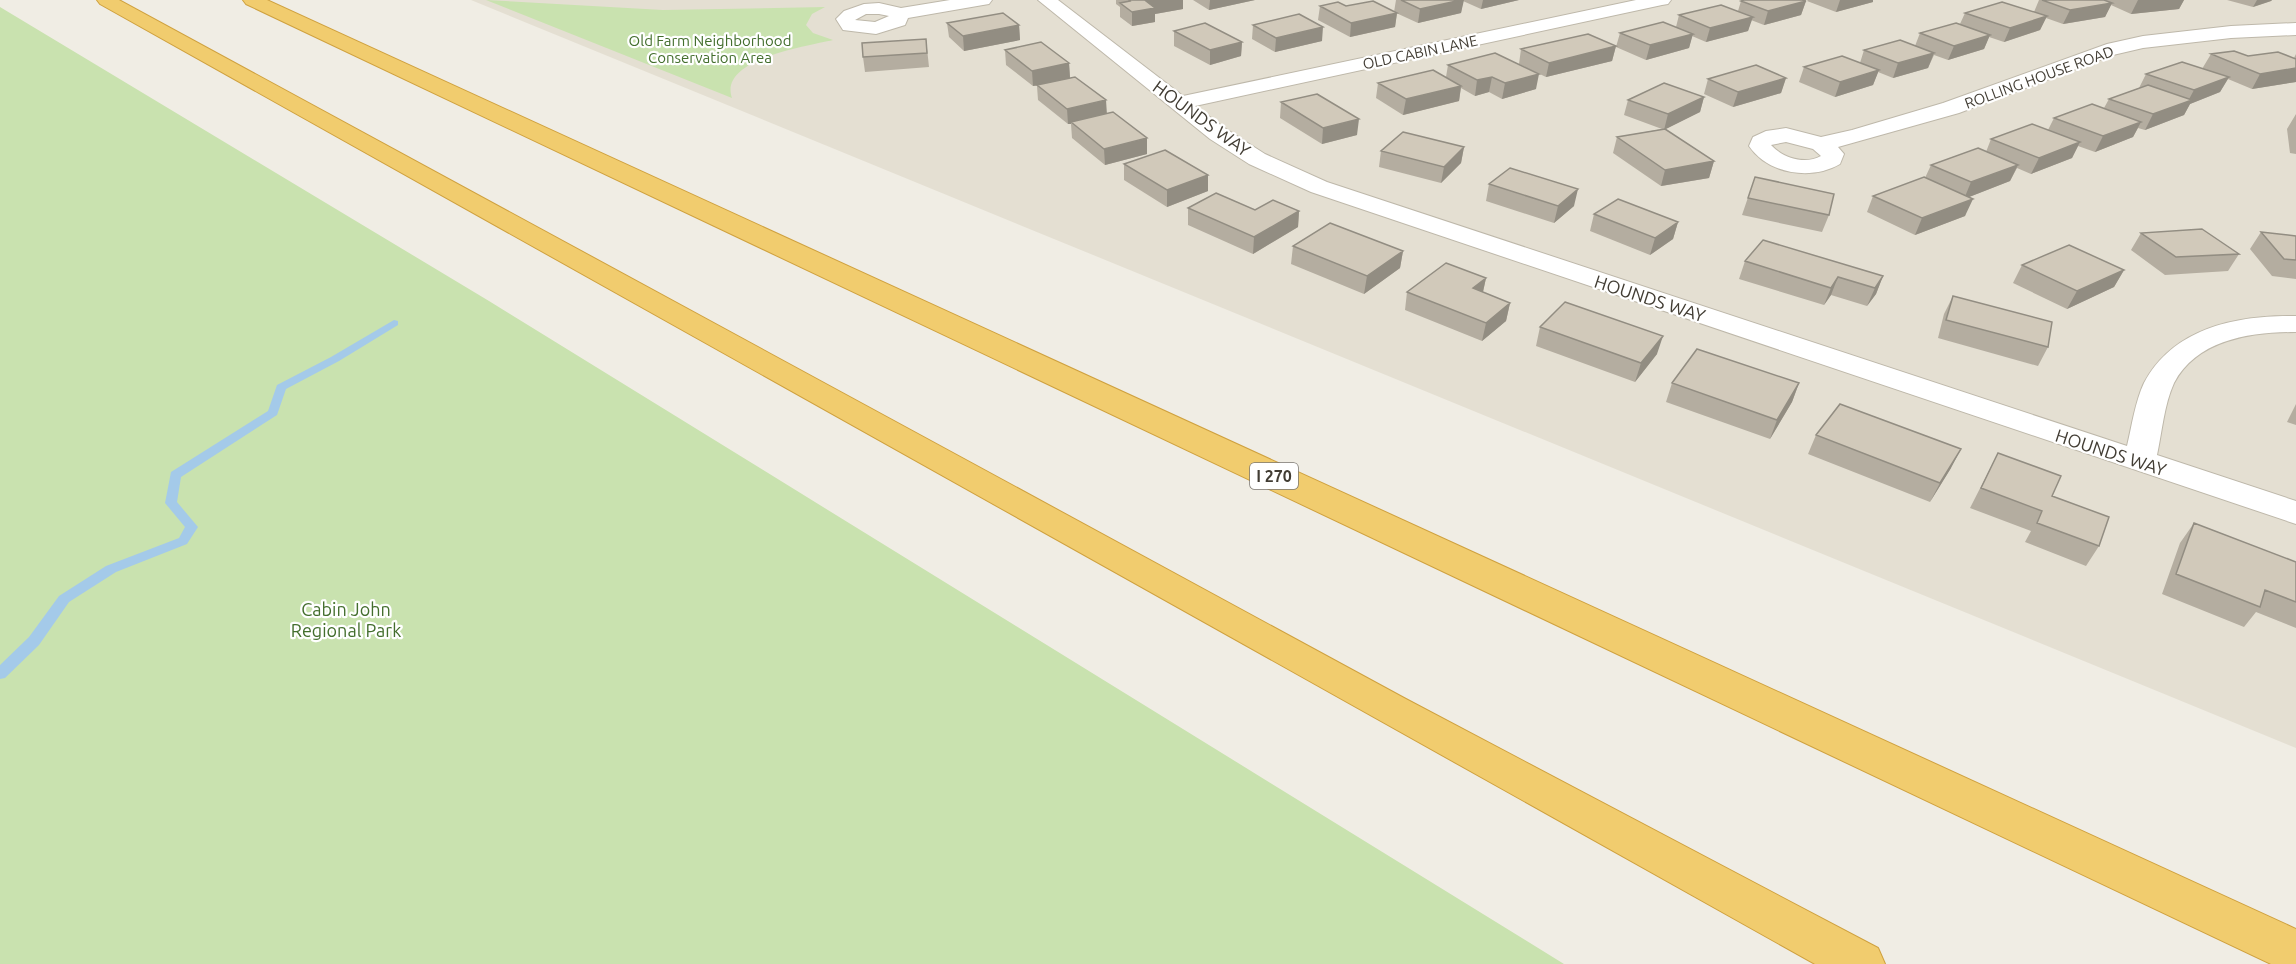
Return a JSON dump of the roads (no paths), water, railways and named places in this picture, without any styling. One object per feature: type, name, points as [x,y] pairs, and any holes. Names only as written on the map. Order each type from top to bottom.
[{"type":"highway","points":[[106,0],[1390,709],[1862,964]]},
{"type":"highway","name":"I 270","points":[[252,0],[2296,952]]},
{"type":"street","points":[[899,14],[983,0]]},
{"type":"street","name":"HOUNDS WAY","points":[[1047,0],[1218,134],[1257,159],[1319,187],[2296,513]]},
{"type":"street","name":"OLD CABIN LANE","points":[[1179,103],[1662,0]]},
{"type":"street","name":"ROLLING HOUSE ROAD","points":[[1821,144],[1857,136],[1951,108],[2107,50],[2185,36],[2296,29]]},
{"type":"street","points":[[2140,461],[2159,385],[2168,369],[2182,354],[2204,340],[2232,331],[2254,326],[2296,324]]},
{"type":"waterway","points":[[0,674],[34,641],[64,599],[111,569],[183,541],[192,527],[171,503],[175,475],[273,413],[281,387],[335,359],[394,323]]},
{"type":"park label","name":"Old Farm Neighborhood Conservation Area","points":[[710,48]]},
{"type":"park label","name":"Cabin John Regional Park","points":[[346,619]]}]
